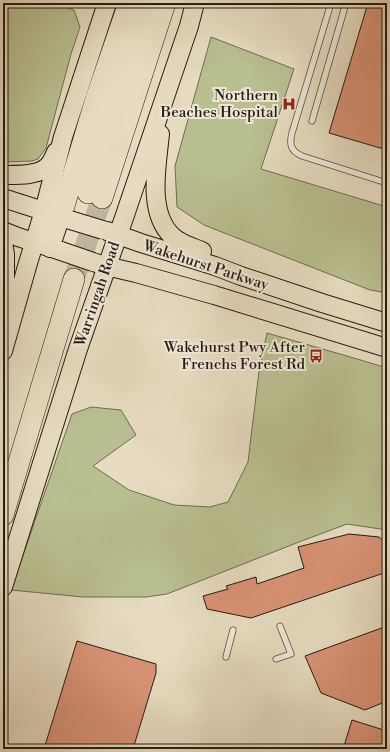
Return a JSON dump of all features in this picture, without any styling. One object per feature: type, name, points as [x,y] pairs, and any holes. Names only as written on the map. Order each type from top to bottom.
[{"type":"highway","points":[[58,216],[129,3]]},
{"type":"highway","points":[[148,3],[94,197],[165,3]]},
{"type":"highway","name":"Warringah Road","points":[[3,472],[68,278],[3,515]]},
{"type":"main road","points":[[3,175],[32,173],[48,167],[51,163],[63,137],[107,3]]},
{"type":"main road","name":"Warringah Road","points":[[3,587],[62,398],[110,233],[158,116],[189,26],[195,3]]},
{"type":"main road","points":[[158,116],[160,133],[156,166],[156,188],[157,204],[163,225],[172,237],[181,243],[222,258],[241,276]]},
{"type":"main road","points":[[4,347],[28,263],[48,247],[58,216],[63,137]]},
{"type":"main road","name":"Wakehurst Parkway","points":[[3,198],[215,266],[358,315],[387,323]]},
{"type":"main road","name":"Wakehurst Parkway","points":[[3,231],[100,264],[214,295],[387,348]]},
{"type":"main road","points":[[3,243],[6,281],[4,347]]},
{"type":"lane","points":[[331,3],[292,133],[292,146],[296,152],[302,156],[387,183]]},
{"type":"lane","points":[[312,121],[346,3]]},
{"type":"lane","points":[[276,659],[291,654],[280,626]]},
{"type":"lane","points":[[226,657],[233,630]]},
{"type":"green space","points":[[3,3],[50,3],[74,10],[80,27],[71,54],[46,148],[38,159],[32,161],[3,162]]},
{"type":"green space","points":[[211,37],[294,69],[261,169],[387,207],[387,293],[370,290],[204,225],[177,207],[175,166]]},
{"type":"green space","points":[[267,333],[387,368],[387,530],[347,524],[167,594],[146,597],[83,597],[11,590],[72,414],[91,407],[121,410],[136,435],[93,466],[129,490],[174,505],[210,507],[228,502],[248,462],[259,371]]},
{"type":"building","points":[[368,3],[387,3],[387,150],[329,133]]},
{"type":"building","points":[[349,534],[379,537],[387,544],[387,572],[251,618],[207,609],[203,596],[228,589],[226,586],[256,577],[257,584],[304,568],[298,547]]},
{"type":"building","points":[[387,626],[387,701],[365,710],[321,693],[305,656]]},
{"type":"building","points":[[77,641],[156,664],[156,673],[133,749],[44,749]]},
{"type":"building","points":[[352,720],[387,731],[387,749],[343,749]]},
{"type":"tunnel","points":[[74,279],[102,198]]},
{"type":"place","name":"Northern Beaches Hospital","points":[[289,104]]},
{"type":"place","name":"Wakehurst Pwy After Frenchs Forest Rd","points":[[316,356]]}]
